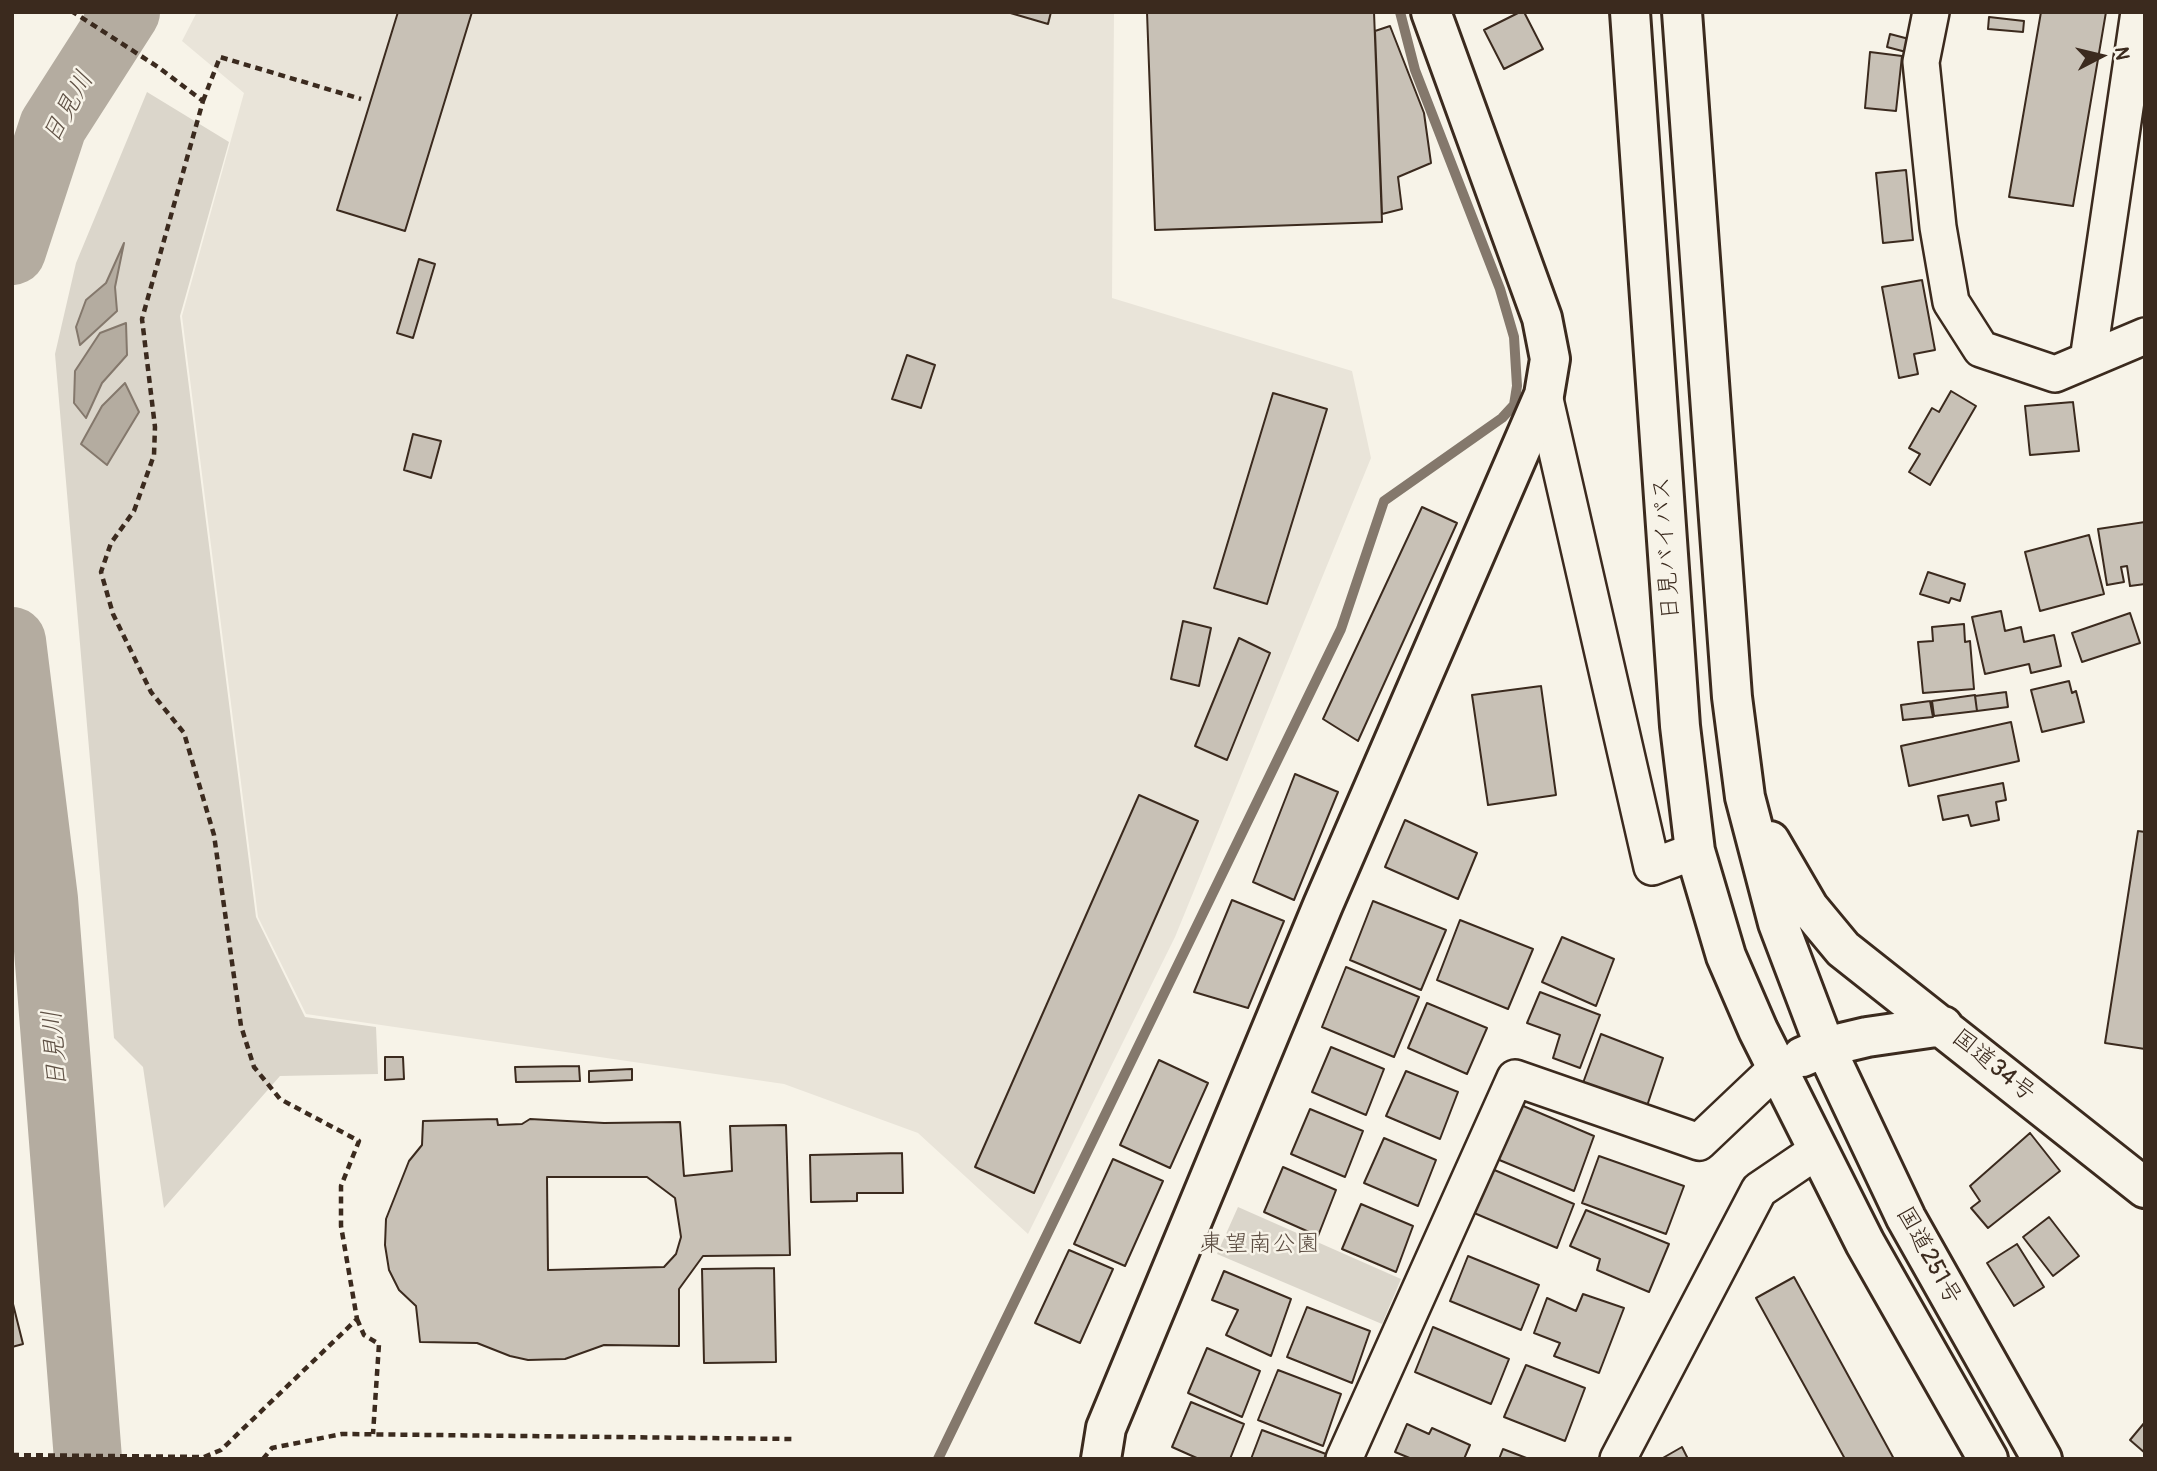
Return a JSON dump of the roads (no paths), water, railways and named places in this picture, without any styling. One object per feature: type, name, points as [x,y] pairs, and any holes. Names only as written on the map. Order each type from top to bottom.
[{"type":"main road","points":[[1101,1459],[1107,1428],[1317,918],[1544,395],[1550,359],[1542,318],[1431,12]]},
{"type":"main road","name":"日見バイパス","points":[[1630,12],[1680,726],[1695,851],[1726,956],[1777,1068]]},
{"type":"main road","points":[[1682,12],[1732,697],[1745,797],[1778,923],[1825,1047]]},
{"type":"main road","points":[[1745,797],[1809,908],[1843,949],[1943,1026]]},
{"type":"main road","name":"国道34号","points":[[1777,1068],[1825,1047],[1867,1037],[1943,1026],[2145,1188]]},
{"type":"main road","name":"国道251号","points":[[1825,1047],[1906,1218],[2042,1459]]},
{"type":"main road","name":"国道251号","points":[[1777,1068],[1865,1243],[1988,1459]]},
{"type":"street","points":[[1931,12],[1921,62],[1938,227],[1951,302],[1981,349],[2055,374],[2145,336]]},
{"type":"street","points":[[2088,360],[2139,12]]},
{"type":"street","points":[[1544,395],[1652,867],[1695,851]]},
{"type":"street","points":[[1344,1459],[1515,1079],[1699,1142],[1777,1068]]},
{"type":"street","points":[[1618,1459],[1759,1190],[1818,1150]]},
{"type":"waterway","name":"日見川","points":[[12,251],[53,126],[126,12]]},
{"type":"waterway","points":[[938,1459],[1341,629],[1384,501],[1502,418],[1514,405],[1517,386],[1514,337],[1500,289],[1415,70],[1400,12]]},
{"type":"waterway","name":"日見川","points":[[12,641],[44,899],[88,1459]]},
{"type":"park label","name":"東望南公園","points":[[1260,1245]]}]
